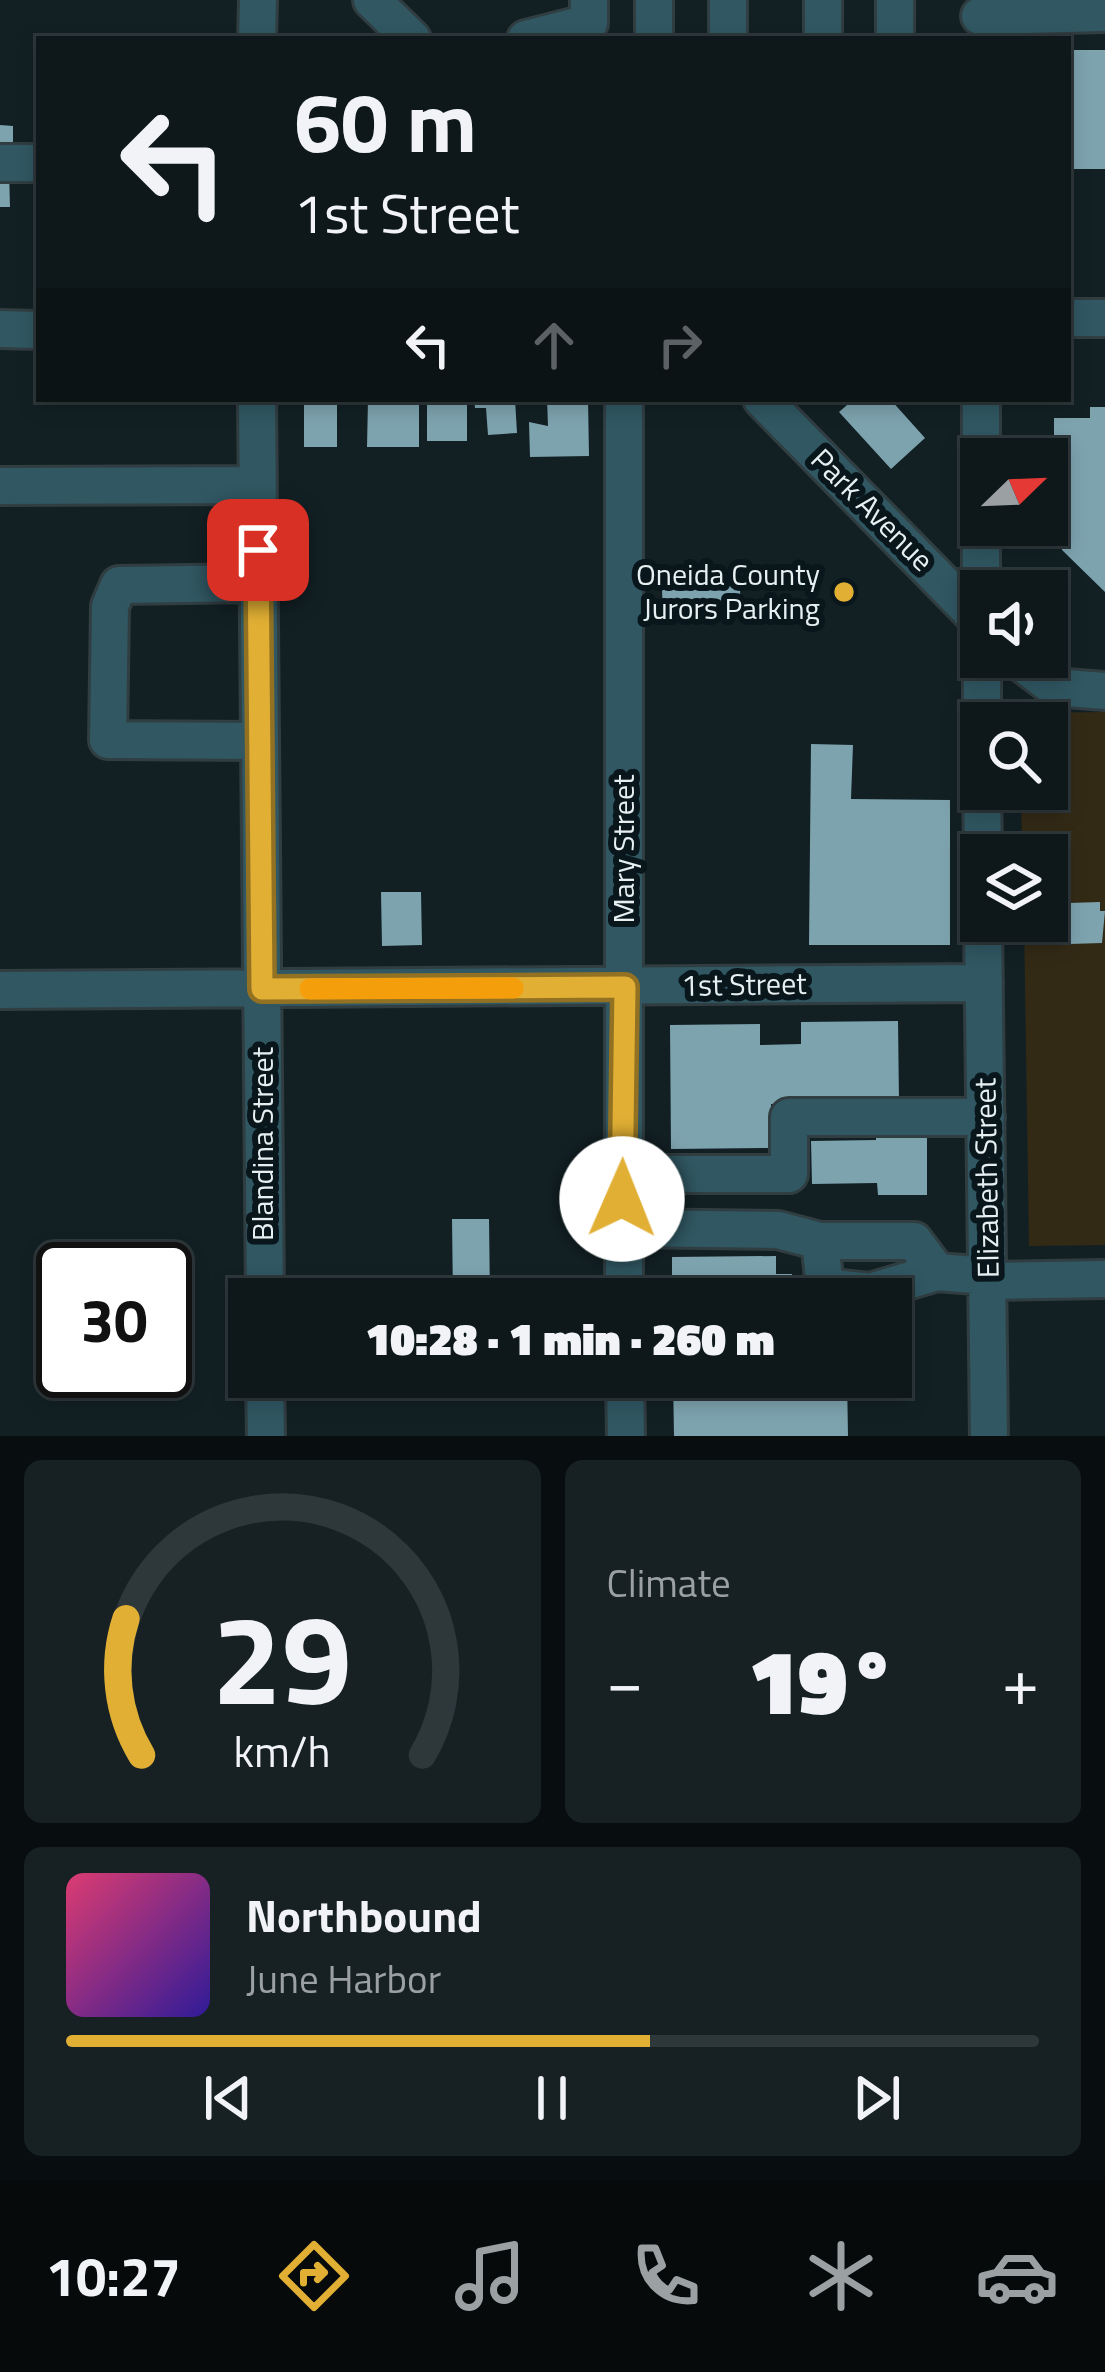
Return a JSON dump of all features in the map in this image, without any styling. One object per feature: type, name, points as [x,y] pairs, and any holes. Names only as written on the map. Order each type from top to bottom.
[{"type":"street","points":[[257,36],[258,0]]},
{"type":"street","points":[[372,0],[409,36]]},
{"type":"street","points":[[654,0],[655,36]]},
{"type":"street","points":[[728,0],[728,36]]},
{"type":"street","points":[[823,0],[823,36]]},
{"type":"street","points":[[895,0],[896,36]]},
{"type":"street","points":[[980,18],[1105,13]]},
{"type":"street","points":[[536,36],[589,21]]},
{"type":"street","points":[[0,163],[36,163]]},
{"type":"street","points":[[1071,318],[1105,318]]},
{"type":"street","points":[[0,329],[36,330]]},
{"type":"street","name":"Blandina Street","points":[[257,402],[265,1278]]},
{"type":"street","name":"Mary Street","points":[[623,1278],[625,402]]},
{"type":"street","name":"Park Avenue","points":[[765,402],[960,601]]},
{"type":"street","points":[[981,402],[981,570]]},
{"type":"street","points":[[0,486],[257,485]]},
{"type":"street","points":[[258,583],[119,585],[110,606],[108,740],[260,741]]},
{"type":"street","points":[[1042,678],[1054,687],[1105,691]]},
{"type":"street","name":"Elizabeth Street","points":[[983,942],[989,1436]]},
{"type":"street","name":"1st Street","points":[[0,990],[984,983]]},
{"type":"street","points":[[623,1174],[789,1174],[789,1117],[986,1117]]},
{"type":"street","points":[[622,1228],[778,1230],[820,1241],[914,1240],[937,1272]]},
{"type":"street","points":[[820,1241],[825,1287],[870,1292],[937,1272],[988,1279],[1105,1279]]},
{"type":"street","points":[[265,1398],[266,1436]]},
{"type":"street","points":[[625,1398],[626,1436]]},
{"type":"shaded area","points":[[1068,712],[1105,712],[1105,1245],[1029,1246],[1024,942],[1068,942],[1068,834],[1022,834],[1021,810],[1068,810]]},
{"type":"building","points":[[1071,50],[1105,50],[1105,169],[1071,169]]},
{"type":"building","points":[[0,125],[13,126],[13,157],[0,157]]},
{"type":"building","points":[[0,170],[9,170],[10,207],[0,207]]},
{"type":"building","points":[[304,402],[337,402],[337,447],[304,447]]},
{"type":"building","points":[[368,402],[419,402],[419,447],[367,447]]},
{"type":"building","points":[[427,402],[467,402],[467,441],[427,441]]},
{"type":"building","points":[[474,402],[515,402],[517,433],[488,435],[486,408],[475,408]]},
{"type":"building","points":[[547,402],[588,402],[589,456],[530,457],[529,422],[548,426]]},
{"type":"building","points":[[851,402],[893,402],[925,438],[891,469],[839,412]]},
{"type":"building","points":[[1090,407],[1105,407],[1105,592],[1062,550],[1068,546],[1068,438],[1054,438],[1054,418],[1090,418]]},
{"type":"building","points":[[710,565],[710,572],[739,571],[741,608],[663,612],[661,568]]},
{"type":"building","points":[[811,744],[853,745],[851,799],[950,800],[950,945],[809,945]]},
{"type":"building","points":[[381,892],[421,892],[422,945],[382,946]]},
{"type":"building","points":[[1100,902],[1100,911],[1105,911],[1102,943],[1070,944],[1068,903]]},
{"type":"building","points":[[898,1021],[899,1102],[771,1104],[772,1148],[671,1149],[670,1025],[760,1024],[760,1045],[801,1044],[801,1022]]},
{"type":"building","points":[[927,1131],[927,1195],[878,1195],[877,1183],[812,1184],[811,1141],[876,1140],[876,1132]]},
{"type":"building","points":[[452,1219],[489,1219],[490,1278],[453,1278]]},
{"type":"building","points":[[776,1256],[776,1274],[792,1274],[792,1278],[672,1278],[672,1257]]},
{"type":"building","points":[[673,1398],[847,1398],[848,1436],[674,1436]]},
{"type":"slow traffic","points":[[310,989],[513,988]]},
{"type":"place","name":"Oneida County Jurors Parking","points":[[844,592]]},
{"type":"route","points":[[258,550],[262,989],[625,987],[622,1199]]}]
